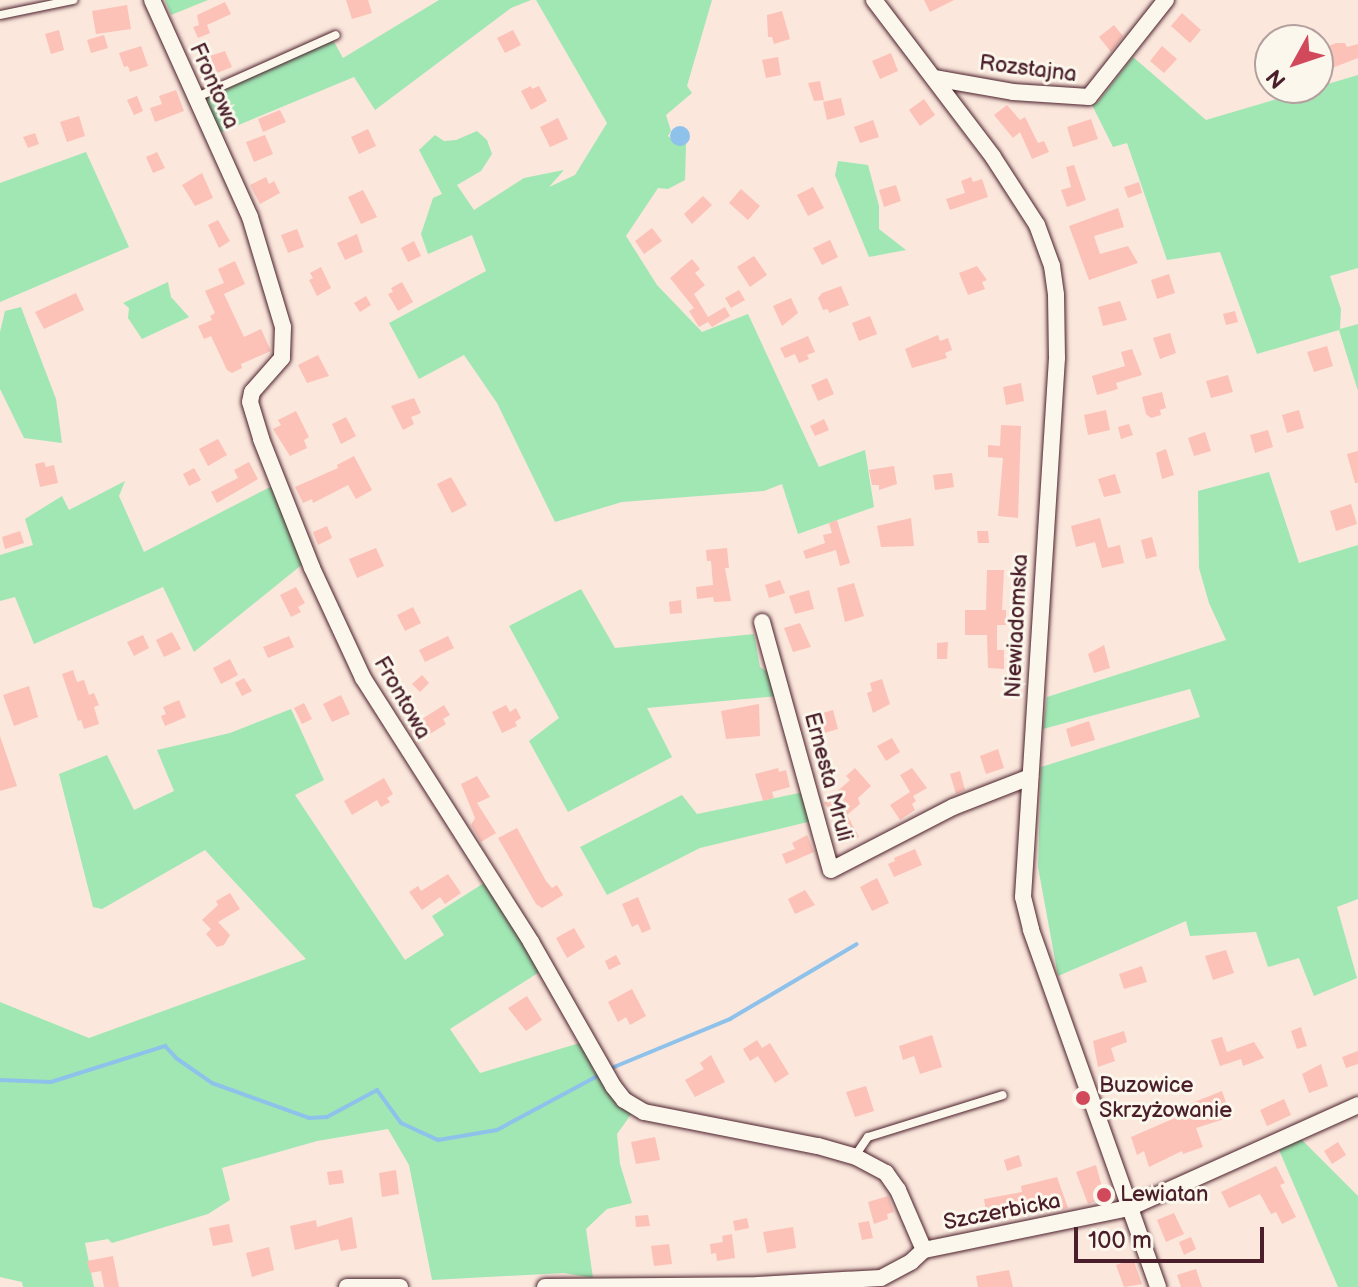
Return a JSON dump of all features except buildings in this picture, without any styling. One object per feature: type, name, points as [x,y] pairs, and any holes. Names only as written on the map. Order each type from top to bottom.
[{"type":"street","name":"Frontowa","points":[[152,0],[250,217],[283,327],[282,358],[252,392],[250,402],[261,439],[312,568],[363,678],[531,942],[613,1086],[624,1100],[644,1112],[818,1146],[854,1157],[886,1173],[924,1250]]},
{"type":"street","name":"Niewiadomska","points":[[874,0],[993,157],[1037,225],[1052,266],[1056,295],[1057,358],[1022,886],[1025,909],[1158,1287]]},
{"type":"street","name":"Rozstajna","points":[[934,78],[1013,92],[1089,97],[1166,0]]},
{"type":"street","name":"Ernesta Mruli","points":[[762,622],[831,870],[953,807],[1030,777]]},
{"type":"street","name":"Szczerbicka","points":[[545,1287],[869,1279],[895,1273],[924,1250],[1129,1208],[1358,1105]]},
{"type":"street","points":[[347,1287],[400,1287]]},
{"type":"lane","points":[[0,15],[73,0]]},
{"type":"lane","points":[[194,98],[336,35]]},
{"type":"lane","points":[[854,1157],[868,1137],[1003,1095]]},
{"type":"green space","points":[[165,0],[208,0],[171,15]]},
{"type":"green space","points":[[439,0],[531,0],[511,8],[375,110],[354,77],[217,134],[203,99],[333,40],[343,58]]},
{"type":"green space","points":[[536,0],[712,0],[687,86],[692,93],[666,115],[671,131],[668,136],[679,145],[686,144],[685,180],[668,189],[658,188],[626,236],[657,285],[702,332],[748,314],[819,467],[865,450],[874,507],[798,534],[782,484],[764,491],[622,502],[555,522],[497,403],[464,355],[419,379],[389,323],[486,271],[472,235],[428,254],[421,234],[433,198],[442,194],[419,150],[435,135],[444,141],[456,140],[477,131],[487,140],[492,154],[481,171],[457,185],[474,210],[524,178],[564,170],[549,187],[575,175],[607,123]]},
{"type":"green space","points":[[1133,57],[1206,120],[1260,104],[1334,104],[1334,82],[1358,75],[1358,268],[1330,276],[1341,309],[1340,329],[1358,324],[1358,391],[1339,330],[1257,354],[1220,252],[1167,260],[1127,143],[1113,147],[1092,105],[1098,102]]},
{"type":"green space","points":[[86,152],[129,247],[0,302],[0,183]]},
{"type":"green space","points":[[838,161],[868,165],[879,206],[879,229],[906,250],[869,257],[835,175]]},
{"type":"green space","points":[[168,282],[171,297],[189,317],[142,339],[128,318],[129,308],[123,303]]},
{"type":"green space","points":[[21,307],[56,399],[62,443],[24,438],[0,389],[0,332],[5,311]]},
{"type":"green space","points":[[1269,472],[1299,563],[1358,545],[1358,899],[1337,907],[1357,978],[1314,996],[1299,958],[1268,967],[1256,932],[1190,936],[1186,921],[1058,976],[1038,867],[1041,767],[1200,717],[1190,689],[1043,729],[1047,697],[1226,640],[1209,603],[1199,568],[1198,491]]},
{"type":"green space","points":[[125,481],[119,496],[144,552],[272,486],[304,563],[194,652],[163,587],[34,644],[15,597],[0,601],[0,555],[33,545],[25,519],[62,496],[69,510]]},
{"type":"green space","points":[[581,589],[615,648],[754,634],[760,667],[771,674],[778,696],[647,708],[672,757],[568,812],[529,741],[559,718],[509,626]]},
{"type":"green space","points":[[291,709],[324,780],[295,795],[405,960],[444,935],[432,916],[484,883],[541,971],[450,1029],[480,1073],[583,1042],[593,1069],[616,1100],[632,1113],[617,1134],[620,1164],[632,1203],[607,1209],[586,1229],[593,1278],[564,1273],[432,1280],[409,1165],[388,1129],[317,1141],[222,1168],[230,1200],[208,1214],[112,1243],[108,1239],[85,1243],[94,1287],[23,1287],[22,1282],[0,1277],[0,1002],[89,1038],[306,959],[205,850],[102,909],[93,907],[59,774],[107,755],[134,810],[174,791],[157,750],[230,733]]},
{"type":"green space","points":[[804,792],[812,821],[700,848],[607,895],[580,847],[682,795],[697,814]]},
{"type":"green space","points":[[1301,1139],[1358,1196],[1358,1287],[1338,1287],[1279,1150]]},
{"type":"water","points":[[680,126],[687,129],[690,136],[687,143],[680,146],[673,143],[670,136],[673,129]]},
{"type":"waterway","points":[[614,1067],[730,1019],[857,944]]},
{"type":"waterway","points":[[0,1080],[51,1082],[165,1046],[176,1058],[212,1083],[309,1118],[327,1117],[377,1090],[401,1123],[438,1140],[497,1130],[596,1077]]},
{"type":"place","name":"Buzowice Skrzyżowanie","points":[[1083,1098]]},
{"type":"place","name":"Lewiatan","points":[[1104,1195]]}]
